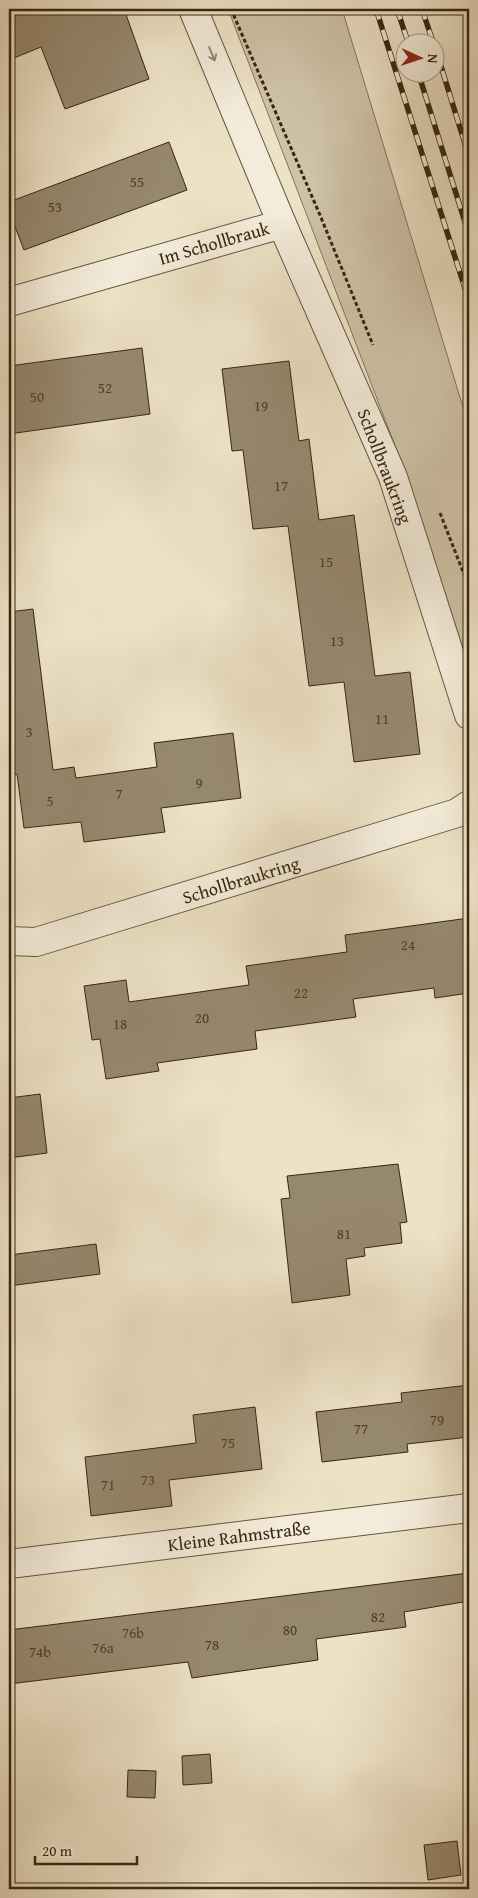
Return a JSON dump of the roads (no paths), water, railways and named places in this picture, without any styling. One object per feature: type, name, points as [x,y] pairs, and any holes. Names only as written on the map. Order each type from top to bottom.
[{"type":"street","name":"Im Schollbrauk","points":[[9,302],[282,224],[193,9]]},
{"type":"street","name":"Schollbraukring","points":[[282,224],[393,478],[469,714]]},
{"type":"street","name":"Schollbraukring","points":[[9,941],[36,942],[457,813],[469,805]]},
{"type":"street","name":"Kleine Rahmstraße","points":[[9,1564],[469,1508]]},
{"type":"railway","points":[[376,9],[469,301]]},
{"type":"railway","points":[[397,9],[405,32]]},
{"type":"railway","points":[[422,9],[430,32]]},
{"type":"railway","points":[[421,82],[469,235]]},
{"type":"railway","points":[[446,82],[469,157]]}]
